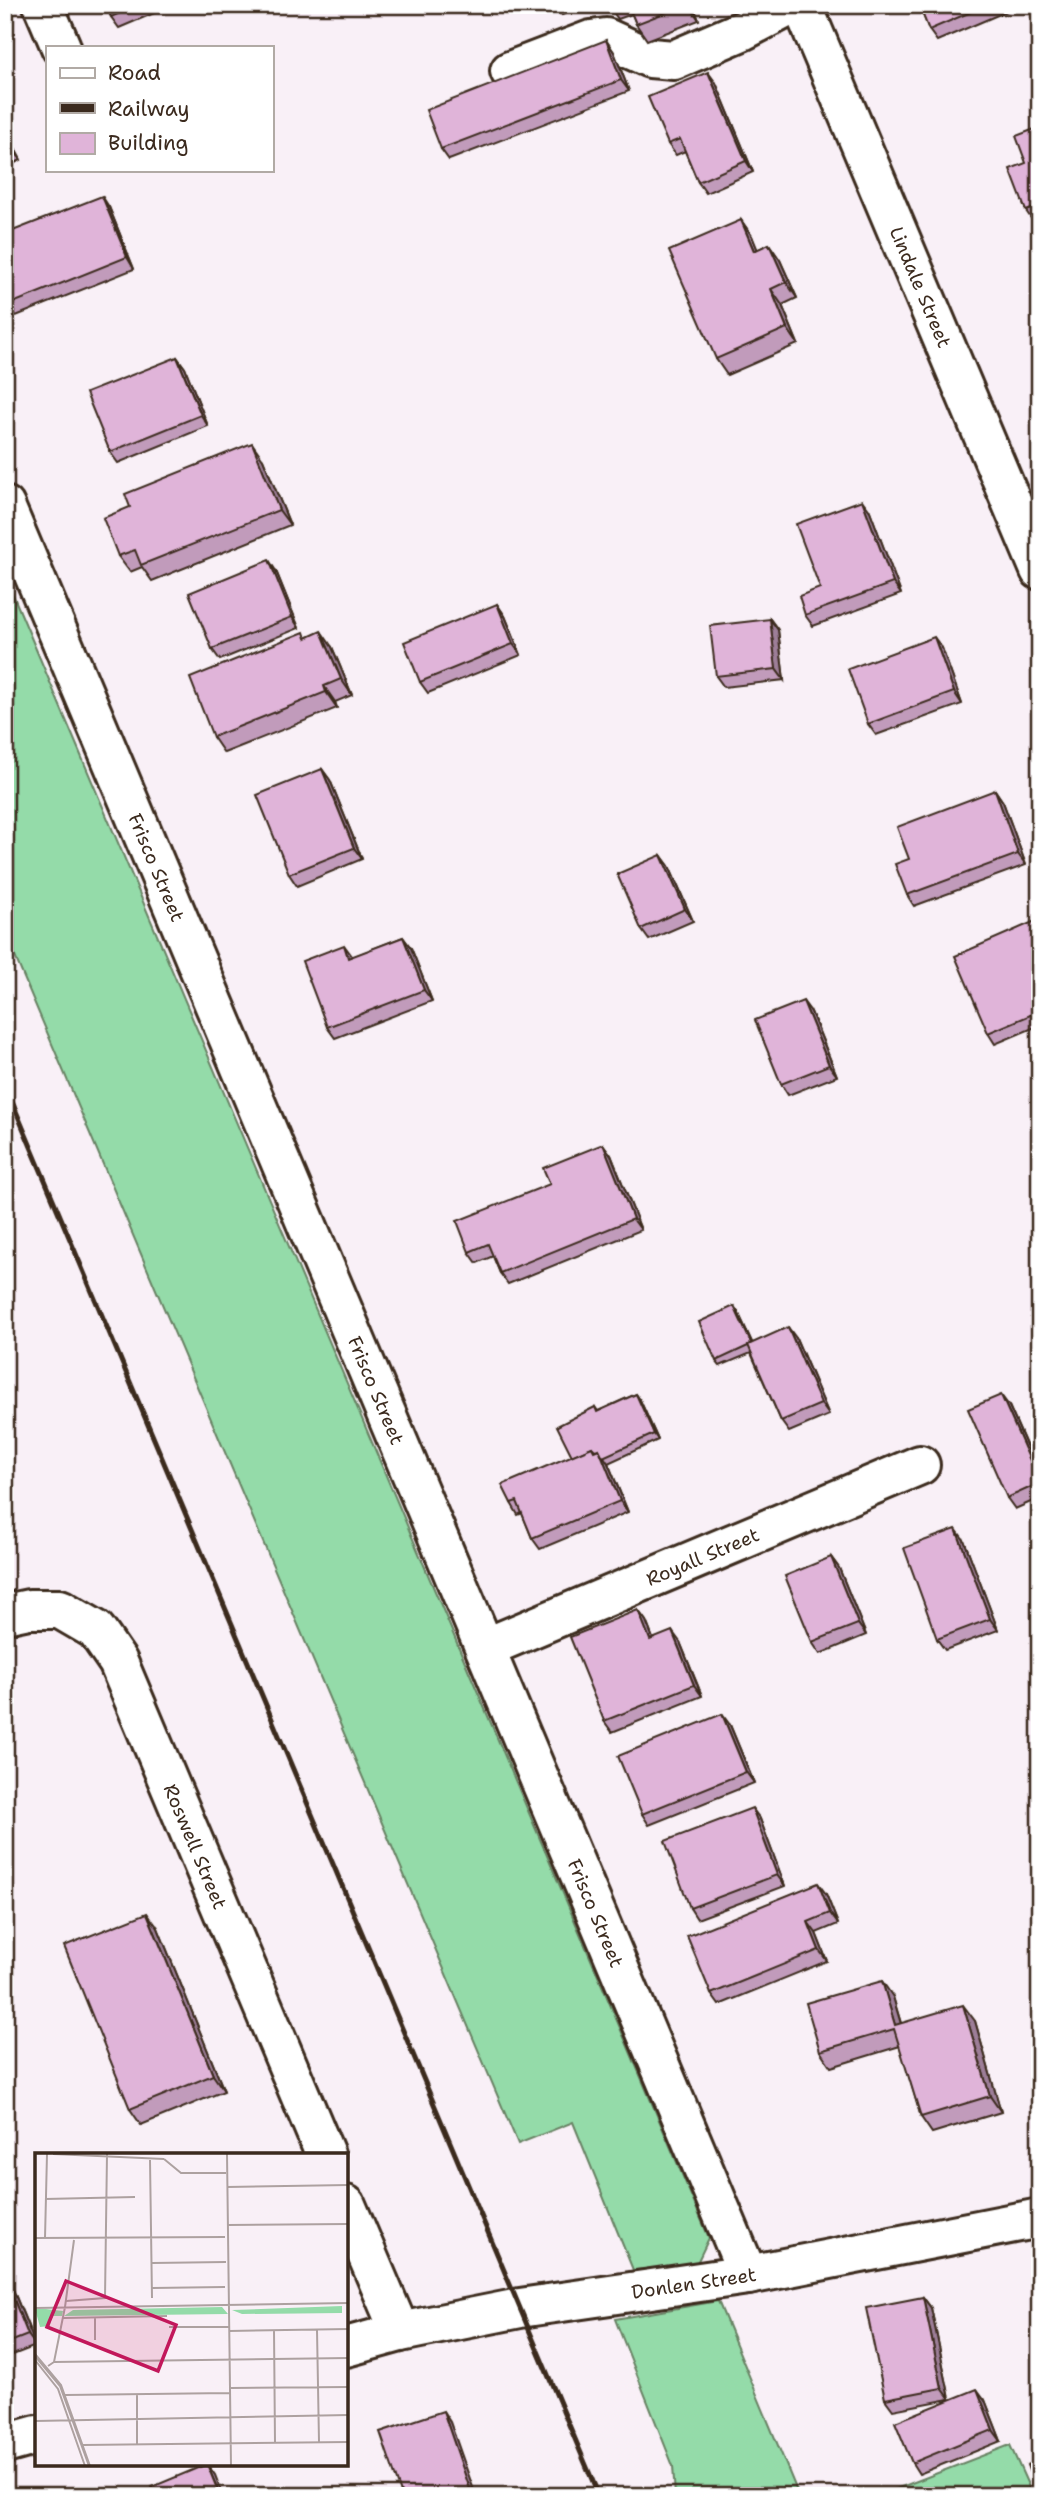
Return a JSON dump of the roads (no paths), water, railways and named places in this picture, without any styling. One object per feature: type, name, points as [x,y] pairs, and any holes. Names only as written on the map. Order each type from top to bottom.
[{"type":"street","points":[[43,5],[61,46]]},
{"type":"street","points":[[510,71],[591,40],[606,38],[650,58],[674,60],[744,30],[792,5]]},
{"type":"street","name":"Lindale Street","points":[[802,5],[1040,570]]},
{"type":"street","name":"Frisco Street","points":[[5,506],[748,2275]]},
{"type":"street","name":"Royall Street","points":[[485,1648],[920,1465]]},
{"type":"street","name":"Roswell Street","points":[[5,1614],[29,1609],[60,1609],[96,1630],[118,1662],[325,2153]]},
{"type":"street","points":[[348,2210],[400,2332]]},
{"type":"street","name":"Donlen Street","points":[[348,2346],[400,2332],[520,2308],[748,2275],[1040,2218]]},
{"type":"street","points":[[5,2444],[35,2436]]},
{"type":"railway","points":[[5,1085],[599,2496]]}]
